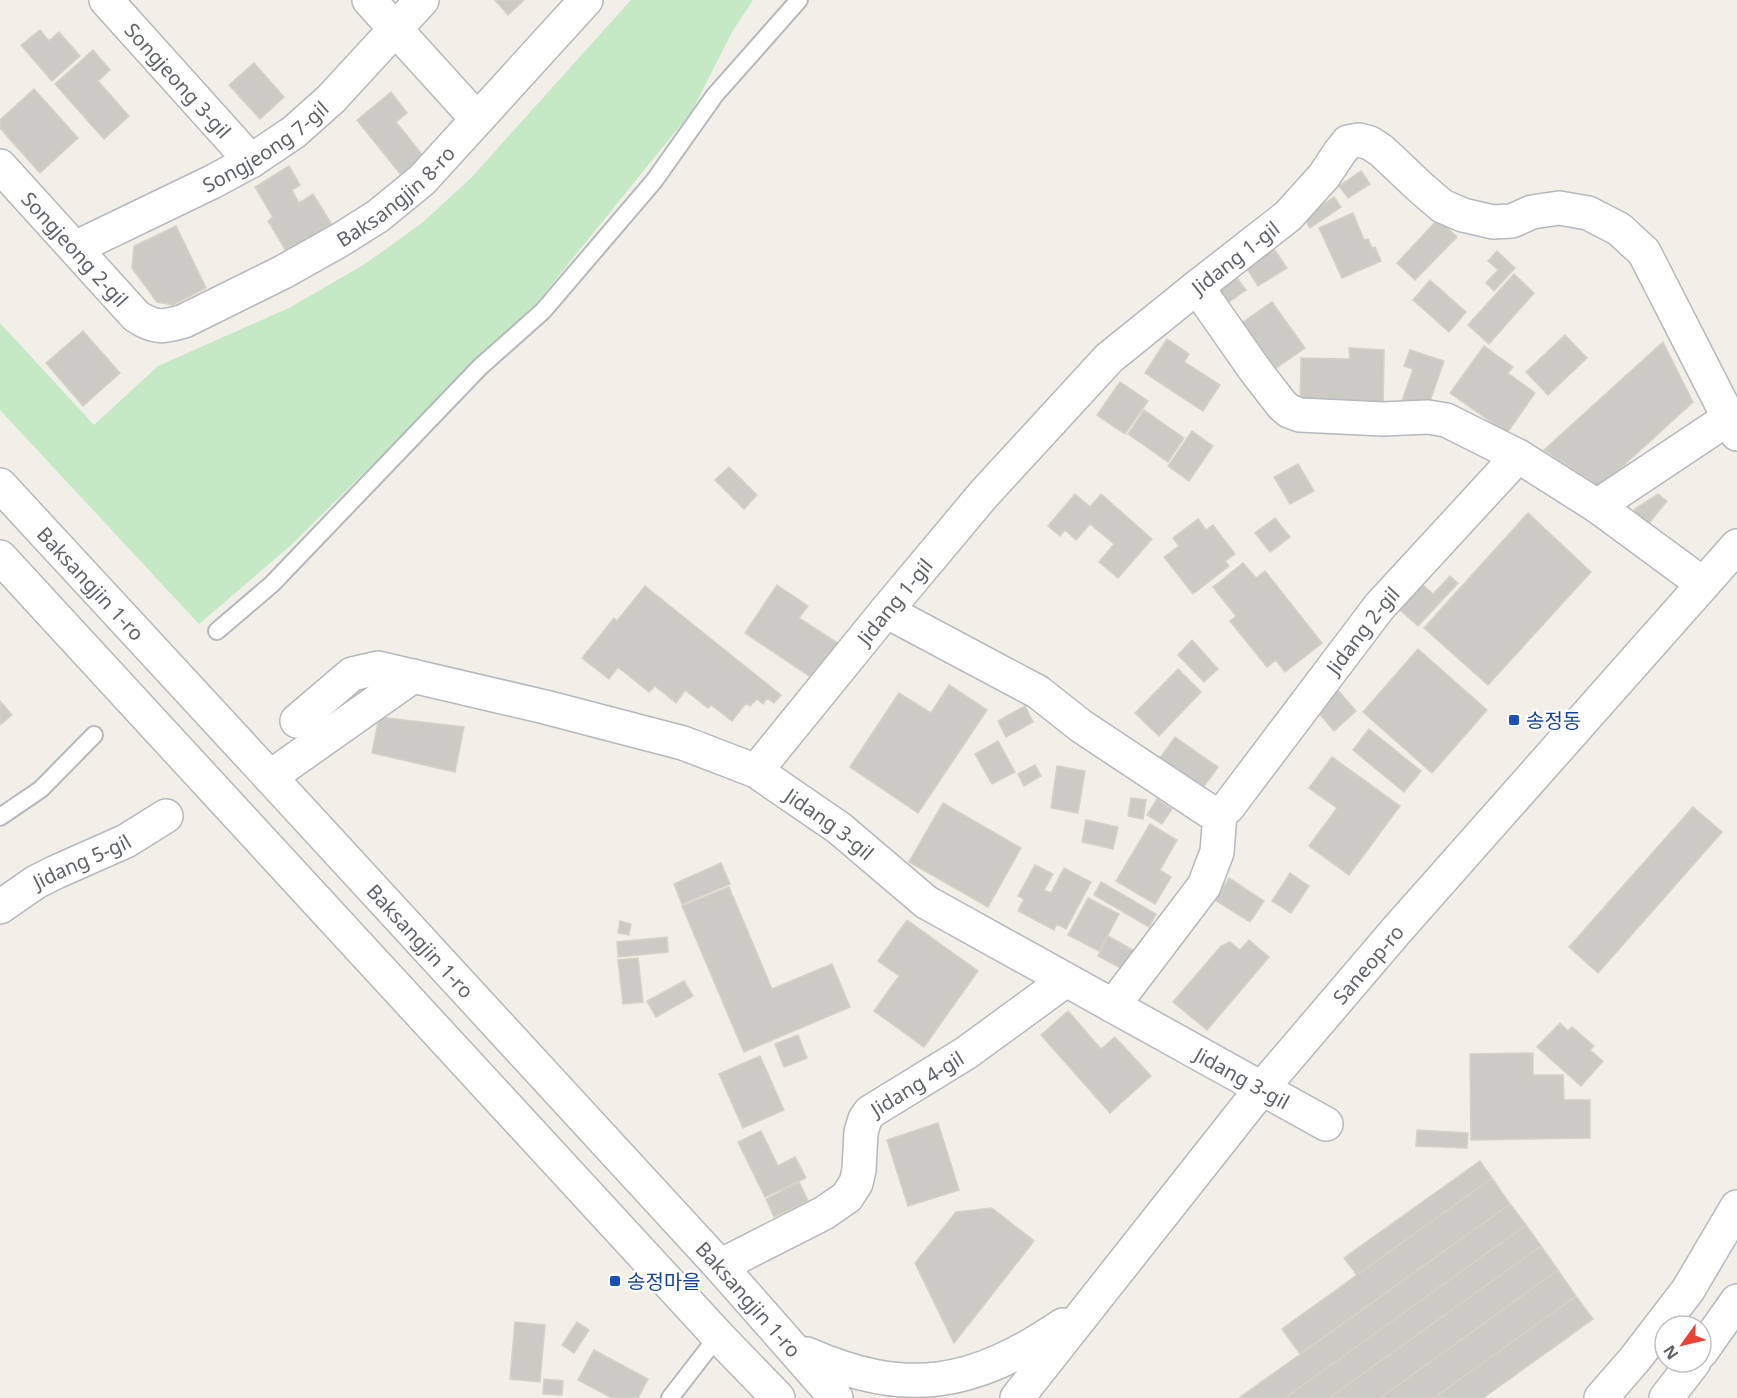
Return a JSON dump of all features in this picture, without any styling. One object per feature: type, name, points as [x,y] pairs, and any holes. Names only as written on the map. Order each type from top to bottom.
[{"type":"street","name":"Songjeong 3-gil","points":[[106,0],[251,161]]},
{"type":"street","points":[[369,0],[477,119]]},
{"type":"street","name":"Songjeong 7-gil","points":[[75,248],[212,182],[251,161],[294,132],[331,99],[423,0]]},
{"type":"street","name":"Baksangjin 8-ro","points":[[155,326],[168,326],[184,321],[283,272],[378,216],[422,180],[586,0]]},
{"type":"street","name":"Jidang 1-gil","points":[[756,771],[982,495],[1109,358],[1288,216],[1324,176],[1348,142],[1359,140],[1370,143],[1382,151],[1442,206],[1463,215],[1493,222],[1512,221],[1532,212],[1559,208],[1587,213],[1619,229],[1644,252],[1733,426]]},
{"type":"street","name":"Songjeong 2-gil","points":[[0,166],[136,316],[155,326]]},
{"type":"street","points":[[1197,287],[1255,370],[1289,411],[1300,415],[1383,419],[1428,417],[1446,420],[1518,456],[1597,506],[1703,584]]},
{"type":"street","points":[[1597,506],[1733,426]]},
{"type":"street","name":"Jidang 2-gil","points":[[1220,813],[1228,807],[1379,607],[1518,456]]},
{"type":"street","name":"Baksangjin 1-ro","points":[[0,485],[720,1266],[836,1398]]},
{"type":"street","name":"Saneop-ro","points":[[1017,1398],[1262,1088],[1396,931],[1737,546]]},
{"type":"street","points":[[0,557],[769,1392]]},
{"type":"street","points":[[886,611],[1038,692],[1081,726],[1209,811],[1220,813],[1217,852],[1204,886],[1113,1006]]},
{"type":"street","name":"Jidang 3-gil","points":[[297,721],[352,674],[378,668],[545,707],[683,743],[756,771],[839,828],[926,902],[1326,1124]]},
{"type":"street","points":[[270,777],[413,676]]},
{"type":"street","name":"Jidang 5-gil","points":[[0,907],[36,882],[126,842],[166,816]]},
{"type":"street","name":"Jidang 4-gil","points":[[720,1266],[824,1213],[847,1197],[856,1184],[861,1132],[870,1112],[966,1053],[1066,980]]},
{"type":"street","points":[[1600,1398],[1635,1359],[1688,1290],[1737,1207]]},
{"type":"street","points":[[1713,1335],[1737,1301]]},
{"type":"street","points":[[788,1342],[829,1368],[873,1386],[907,1390],[935,1388],[968,1379],[998,1365],[1035,1344],[1086,1309]]},
{"type":"street","points":[[1666,1398],[1685,1374]]},
{"type":"lane","points":[[217,631],[272,584],[480,367],[543,311],[654,181],[715,95],[799,0]]},
{"type":"lane","points":[[0,818],[41,789],[94,735]]},
{"type":"lane","points":[[670,1398],[718,1336]]},
{"type":"green space","points":[[631,0],[753,0],[732,32],[692,111],[539,300],[290,546],[199,624],[0,410],[0,323],[94,425],[158,366],[289,308],[365,264],[422,223],[471,178]]},
{"type":"building","points":[[495,0],[524,0],[508,15]]},
{"type":"building","points":[[40,30],[49,41],[59,32],[80,56],[52,81],[21,45]]},
{"type":"building","points":[[93,50],[110,70],[98,81],[129,116],[104,139],[55,84]]},
{"type":"building","points":[[254,63],[284,97],[260,119],[229,85]]},
{"type":"building","points":[[34,89],[78,138],[40,173],[0,128],[0,120]]},
{"type":"building","points":[[391,92],[407,113],[396,122],[424,157],[401,175],[357,120]]},
{"type":"building","points":[[289,166],[300,185],[292,190],[299,203],[313,194],[334,228],[289,256],[268,221],[273,217],[255,187]]},
{"type":"building","points":[[1361,171],[1370,184],[1348,198],[1339,186]]},
{"type":"building","points":[[1334,197],[1341,207],[1310,228],[1304,218]]},
{"type":"building","points":[[1353,213],[1364,240],[1368,239],[1372,248],[1375,247],[1381,261],[1342,278],[1319,228]]},
{"type":"building","points":[[1438,219],[1457,237],[1415,280],[1397,263]]},
{"type":"building","points":[[176,226],[206,288],[173,305],[157,302],[132,268],[134,246]]},
{"type":"building","points":[[1274,249],[1287,268],[1258,286],[1246,267]]},
{"type":"building","points":[[1497,251],[1515,268],[1494,291],[1486,283],[1498,270],[1488,261]]},
{"type":"building","points":[[1234,274],[1246,290],[1223,306],[1212,291]]},
{"type":"building","points":[[1514,274],[1534,293],[1489,344],[1468,325]]},
{"type":"building","points":[[1430,280],[1466,312],[1449,332],[1413,300]]},
{"type":"building","points":[[1272,302],[1305,348],[1269,373],[1236,327]]},
{"type":"building","points":[[83,331],[120,373],[83,406],[46,363]]},
{"type":"building","points":[[1565,335],[1587,358],[1548,395],[1526,372]]},
{"type":"building","points":[[1167,339],[1189,354],[1184,362],[1220,385],[1203,411],[1145,373]]},
{"type":"building","points":[[1663,342],[1693,402],[1600,487],[1544,450]]},
{"type":"building","points":[[1484,346],[1513,367],[1508,373],[1535,393],[1507,433],[1450,393]]},
{"type":"building","points":[[1349,348],[1384,350],[1383,412],[1300,410],[1301,358],[1350,359]]},
{"type":"building","points":[[1410,350],[1444,361],[1427,410],[1402,401],[1413,369],[1404,366]]},
{"type":"building","points":[[1120,382],[1148,401],[1125,434],[1097,415]]},
{"type":"building","points":[[1144,410],[1184,438],[1168,462],[1128,434]]},
{"type":"building","points":[[1192,431],[1213,446],[1189,481],[1168,466]]},
{"type":"building","points":[[1298,464],[1314,491],[1290,504],[1274,477]]},
{"type":"building","points":[[729,467],[757,495],[744,509],[715,480]]},
{"type":"building","points":[[1075,494],[1090,507],[1101,494],[1152,539],[1118,578],[1099,562],[1114,544],[1090,524],[1076,540],[1065,530],[1060,536],[1048,526]]},
{"type":"building","points":[[1658,494],[1667,501],[1645,528],[1633,519],[1635,509]]},
{"type":"building","points":[[1528,513],[1591,572],[1488,685],[1424,628]]},
{"type":"building","points":[[1275,518],[1290,537],[1270,552],[1255,533]]},
{"type":"building","points":[[1198,519],[1206,530],[1213,525],[1235,554],[1225,561],[1229,566],[1193,594],[1164,557],[1179,546],[1173,538]]},
{"type":"building","points":[[1243,563],[1256,578],[1265,571],[1322,643],[1285,672],[1276,660],[1267,667],[1230,621],[1236,616],[1213,587]]},
{"type":"building","points":[[1450,576],[1458,583],[1418,626],[1399,609],[1422,584],[1433,594]]},
{"type":"building","points":[[777,585],[808,606],[799,618],[839,644],[815,680],[745,633]]},
{"type":"building","points":[[645,586],[781,695],[774,703],[767,698],[763,704],[757,699],[750,706],[746,703],[732,721],[711,705],[708,708],[685,690],[676,703],[655,686],[649,692],[618,667],[609,679],[582,658],[614,618],[617,621]]},
{"type":"building","points":[[1192,640],[1218,669],[1204,682],[1178,655]]},
{"type":"building","points":[[1418,649],[1487,710],[1432,773],[1363,712]]},
{"type":"building","points":[[1178,669],[1201,692],[1159,736],[1135,713]]},
{"type":"building","points":[[949,685],[987,710],[918,813],[850,767],[899,693],[931,713]]},
{"type":"building","points":[[1336,688],[1356,711],[1334,731],[1314,707]]},
{"type":"building","points":[[0,701],[12,715],[0,725]]},
{"type":"building","points":[[1025,706],[1033,722],[1006,737],[998,721]]},
{"type":"building","points":[[379,717],[464,727],[455,772],[372,753]]},
{"type":"building","points":[[1369,729],[1421,771],[1404,792],[1353,750]]},
{"type":"building","points":[[1175,737],[1218,767],[1200,792],[1157,762]]},
{"type":"building","points":[[998,741],[1015,772],[992,784],[975,754]]},
{"type":"building","points":[[1332,757],[1400,806],[1349,875],[1309,846],[1337,808],[1309,788]]},
{"type":"building","points":[[1035,765],[1041,776],[1024,786],[1018,774]]},
{"type":"building","points":[[1057,766],[1085,771],[1078,813],[1051,808]]},
{"type":"building","points":[[1131,798],[1146,800],[1143,819],[1128,816]]},
{"type":"building","points":[[1157,799],[1172,809],[1162,824],[1147,815]]},
{"type":"building","points":[[943,803],[1021,848],[988,907],[909,862]]},
{"type":"building","points":[[1693,807],[1722,832],[1598,973],[1569,947]]},
{"type":"building","points":[[1086,820],[1118,827],[1113,849],[1082,842]]},
{"type":"building","points":[[1150,824],[1177,840],[1160,870],[1171,877],[1155,904],[1116,881]]},
{"type":"building","points":[[721,863],[730,884],[682,904],[674,884]]},
{"type":"building","points":[[1035,865],[1053,874],[1044,890],[1051,893],[1064,868],[1091,882],[1066,929],[1057,924],[1054,930],[1018,911],[1024,899],[1018,896]]},
{"type":"building","points":[[1290,873],[1309,886],[1291,913],[1272,901]]},
{"type":"building","points":[[1229,878],[1264,901],[1250,922],[1215,900]]},
{"type":"building","points":[[1101,882],[1156,914],[1149,927],[1094,895]]},
{"type":"building","points":[[729,887],[772,989],[832,964],[850,1007],[744,1052],[682,906]]},
{"type":"building","points":[[1088,898],[1119,914],[1099,951],[1068,935]]},
{"type":"building","points":[[907,920],[978,971],[924,1047],[874,1011],[899,976],[878,961]]},
{"type":"building","points":[[620,921],[631,924],[629,935],[618,933]]},
{"type":"building","points":[[1108,936],[1138,953],[1128,972],[1098,956]]},
{"type":"building","points":[[667,937],[668,952],[618,957],[617,942]]},
{"type":"building","points":[[1249,940],[1269,957],[1207,1030],[1173,1002],[1221,946],[1230,942],[1240,950]]},
{"type":"building","points":[[638,958],[643,1002],[623,1004],[618,960]]},
{"type":"building","points":[[684,981],[693,996],[656,1017],[647,1001]]},
{"type":"building","points":[[1068,1011],[1101,1049],[1115,1037],[1151,1076],[1110,1113],[1041,1035]]},
{"type":"building","points":[[1560,1023],[1568,1031],[1572,1027],[1594,1046],[1590,1050],[1603,1061],[1581,1086],[1537,1047]]},
{"type":"building","points":[[798,1035],[807,1058],[784,1067],[775,1044]]},
{"type":"building","points":[[1533,1053],[1533,1075],[1563,1075],[1564,1100],[1590,1100],[1590,1138],[1471,1140],[1470,1054]]},
{"type":"building","points":[[760,1056],[784,1110],[743,1128],[719,1074]]},
{"type":"building","points":[[938,1123],[959,1190],[908,1206],[887,1140]]},
{"type":"building","points":[[1417,1130],[1468,1133],[1467,1148],[1416,1146]]},
{"type":"building","points":[[761,1131],[778,1166],[795,1157],[806,1178],[765,1197],[738,1142]]},
{"type":"building","points":[[1480,1161],[1492,1178],[1357,1275],[1344,1258]]},
{"type":"building","points":[[1492,1178],[1510,1204],[1300,1354],[1282,1329]]},
{"type":"building","points":[[799,1182],[808,1201],[774,1217],[766,1199]]},
{"type":"building","points":[[1510,1204],[1526,1225],[1285,1398],[1239,1398]]},
{"type":"building","points":[[992,1208],[1034,1241],[954,1343],[915,1263],[956,1212]]},
{"type":"building","points":[[1526,1225],[1541,1246],[1329,1398],[1285,1398]]},
{"type":"building","points":[[1541,1246],[1558,1270],[1380,1398],[1329,1398]]},
{"type":"building","points":[[1558,1270],[1576,1296],[1434,1398],[1380,1398]]},
{"type":"building","points":[[1576,1296],[1593,1319],[1483,1398],[1434,1398]]},
{"type":"building","points":[[515,1322],[545,1325],[540,1382],[510,1379]]},
{"type":"building","points":[[577,1322],[589,1330],[574,1353],[562,1345]]},
{"type":"building","points":[[594,1350],[648,1379],[638,1398],[612,1398],[578,1380]]},
{"type":"building","points":[[544,1379],[563,1381],[562,1395],[543,1394]]},
{"type":"place","name":"송정동","points":[[1514,720]]},
{"type":"place","name":"송정마을","points":[[615,1281]]}]
